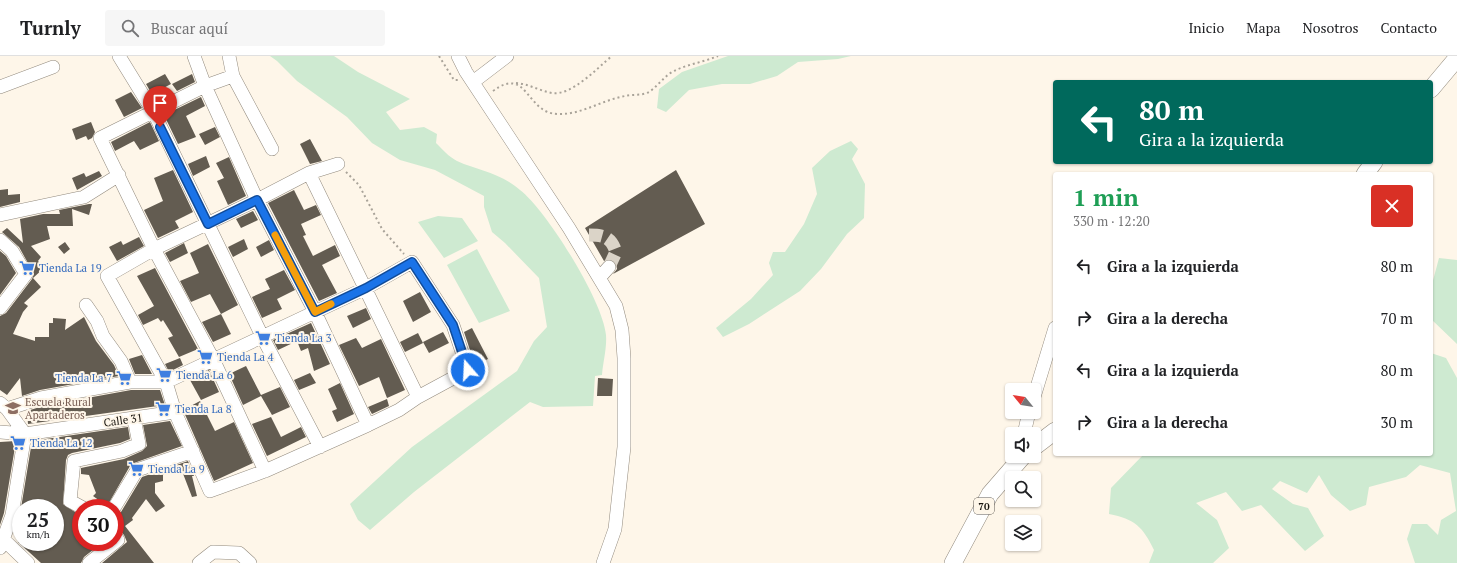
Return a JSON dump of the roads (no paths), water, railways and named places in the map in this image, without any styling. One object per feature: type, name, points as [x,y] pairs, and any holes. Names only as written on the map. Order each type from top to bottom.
[{"type":"main road","points":[[1433,87],[1457,58]]},
{"type":"main road","points":[[1041,442],[1053,433]]},
{"type":"main road","name":"70","points":[[953,563],[990,494],[1016,463]]},
{"type":"street","points":[[119,56],[154,113],[262,336],[320,447]]},
{"type":"street","points":[[194,56],[205,86],[257,200],[315,312],[368,425]]},
{"type":"street","points":[[229,56],[233,76],[272,149]]},
{"type":"street","points":[[458,56],[484,98],[583,237],[604,272],[616,306],[622,330],[624,358],[624,447],[620,496],[615,529],[603,563]]},
{"type":"street","points":[[473,82],[507,56]]},
{"type":"street","points":[[0,87],[53,67]]},
{"type":"street","points":[[233,76],[205,86],[154,113],[100,138],[154,249],[213,359],[265,471]]},
{"type":"street","points":[[28,563],[2,544],[12,515],[25,434],[3,406],[130,382],[166,382],[366,288],[412,262],[453,325],[468,370],[418,396],[399,410],[368,425],[265,471],[210,491],[175,412],[166,382],[107,276],[154,249],[257,200],[309,173],[338,164]]},
{"type":"street","points":[[309,173],[418,396]]},
{"type":"street","points":[[0,215],[84,197],[118,175]]},
{"type":"street","points":[[0,240],[12,251],[26,274],[0,308]]},
{"type":"street","points":[[86,305],[97,321],[103,336],[121,361],[130,382]]},
{"type":"street","points":[[1038,383],[1053,334]]},
{"type":"street","name":"Calle 31","points":[[0,432],[25,434],[175,412]]},
{"type":"street","points":[[72,503],[70,502],[74,461],[122,451],[139,444],[134,418]]},
{"type":"street","points":[[119,499],[137,470],[193,452]]},
{"type":"street","points":[[89,563],[104,551]]},
{"type":"street","points":[[200,563],[213,552],[239,553],[250,563]]},
{"type":"tunnel","points":[[589,235],[603,236],[612,243],[616,252],[609,267]]},
{"type":"place","name":"Tienda La 19","points":[[27,268]]},
{"type":"place","name":"Tienda La 3","points":[[263,338]]},
{"type":"place","name":"Tienda La 4","points":[[205,357]]},
{"type":"place","name":"Tienda La 6","points":[[164,375]]},
{"type":"place","name":"Tienda La 7","points":[[124,378]]},
{"type":"place","name":"Escuela Rural Apartaderos","points":[[13,408]]},
{"type":"place","name":"Tienda La 8","points":[[163,409]]},
{"type":"place","name":"Tienda La 12","points":[[18,443]]},
{"type":"place","name":"Tienda La 9","points":[[136,469]]}]
